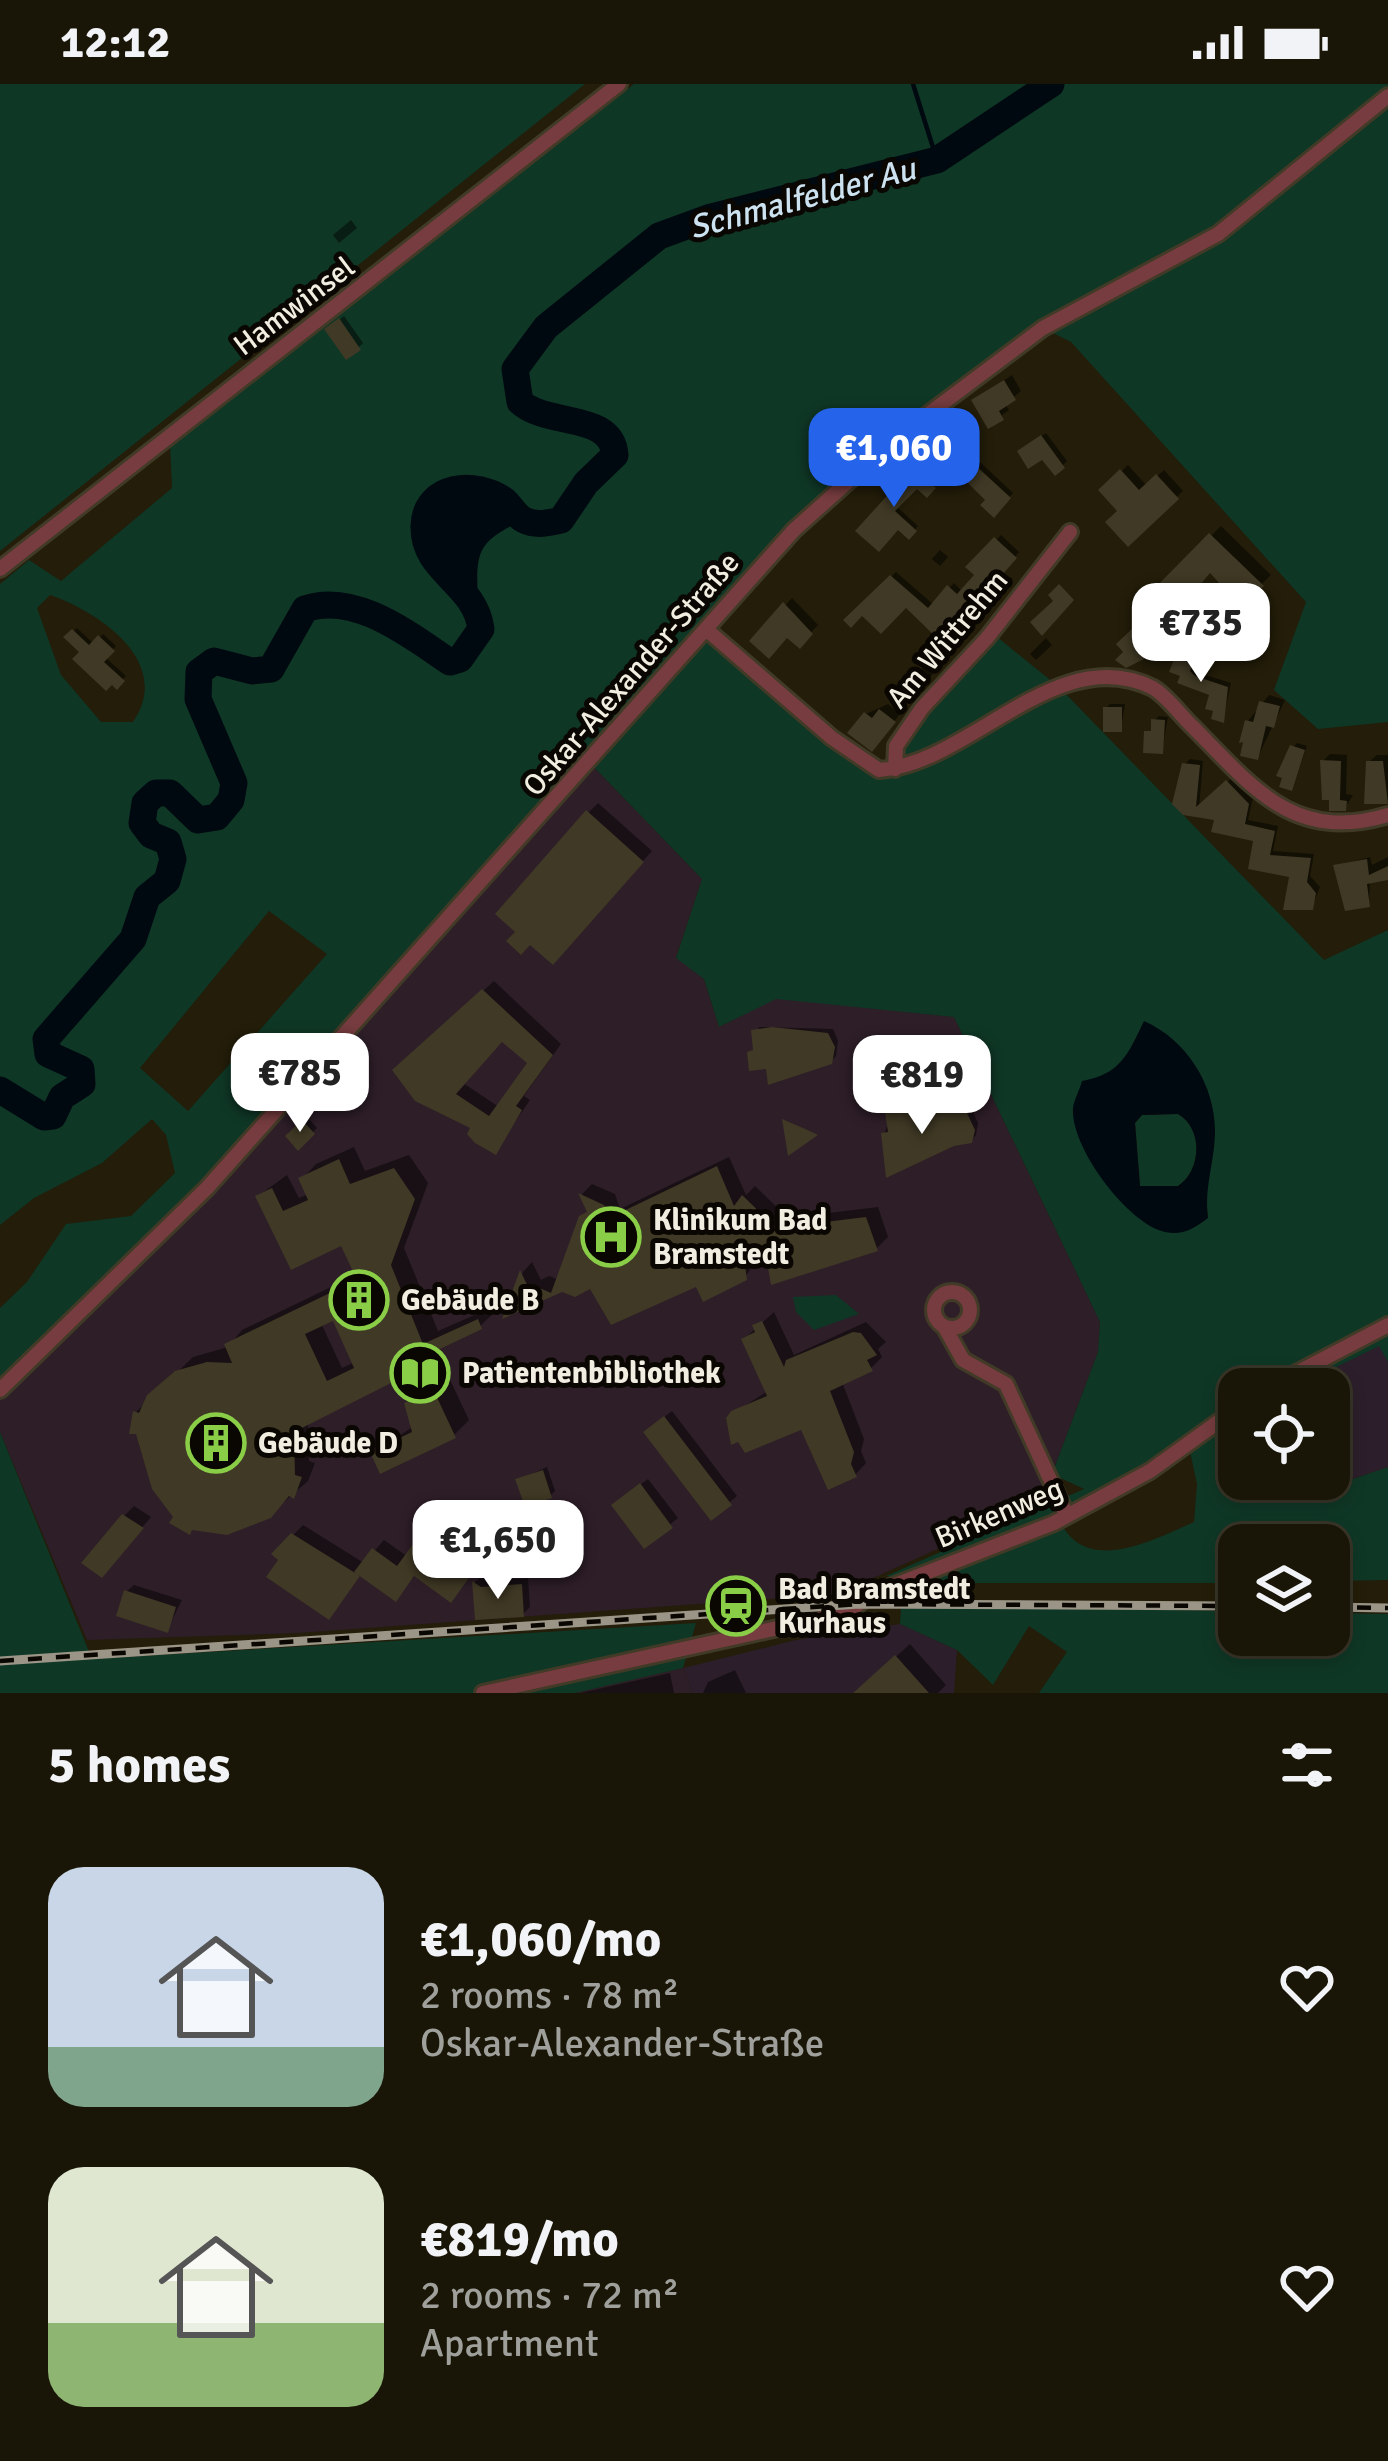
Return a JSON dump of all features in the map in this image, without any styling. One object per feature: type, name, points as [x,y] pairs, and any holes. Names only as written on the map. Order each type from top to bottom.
[{"type":"street","name":"Hamwinsel","points":[[0,569],[620,84]]},
{"type":"street","name":"Oskar-Alexander-Straße","points":[[0,1390],[61,1336],[207,1188],[794,530],[898,436],[1042,328],[1218,234],[1388,96]]},
{"type":"street","name":"Am Wittrehm","points":[[896,769],[896,746],[922,708],[986,638],[1070,532]]},
{"type":"street","points":[[707,631],[862,761],[879,770],[896,769],[1060,688],[1104,676],[1155,689],[1233,768],[1299,815],[1336,826],[1388,814]]},
{"type":"street","points":[[1306,1368],[1388,1325]]},
{"type":"street","points":[[944,1327],[963,1360],[1006,1384],[1067,1516]]},
{"type":"street","name":"Birkenweg","points":[[483,1693],[846,1613],[872,1594],[1067,1516],[1150,1471],[1218,1422]]},
{"type":"shaded area","points":[[467,487],[501,498],[523,520],[495,536],[482,551],[478,604],[436,556],[422,522],[426,507],[440,495]]},
{"type":"shaded area","name":"Klinikum Bad Bramstedt","points":[[590,763],[702,879],[676,957],[704,979],[719,1027],[776,998],[954,1017],[1100,1322],[1098,1352],[1052,1474],[1061,1493],[838,1594],[298,1633],[87,1640],[0,1432],[0,1390]]},
{"type":"shaded area","points":[[1144,1021],[1186,1052],[1204,1082],[1214,1116],[1208,1218],[1183,1232],[1150,1226],[1119,1200],[1091,1162],[1075,1124],[1073,1108],[1082,1081],[1115,1068]],"holes":[[[1178,1114],[1186,1121],[1196,1150],[1186,1179],[1178,1186],[1140,1186],[1135,1123],[1142,1115]]]},
{"type":"shaded area","points":[[1380,1345],[1388,1362],[1388,1467],[1350,1480],[1350,1368],[1334,1368]]},
{"type":"shaded area","points":[[900,1624],[957,1650],[954,1693],[693,1693],[683,1668],[796,1640]]},
{"type":"shaded area","points":[[682,1668],[693,1693],[575,1693]]},
{"type":"green space","points":[[0,84],[585,84],[0,551]]},
{"type":"green space","points":[[634,84],[1388,84],[1388,722],[1318,729],[1274,690],[1306,602],[1071,342],[1043,328],[899,436],[794,530],[705,639],[829,746],[878,776],[895,769],[900,749],[921,713],[996,636],[1060,688],[1324,960],[1388,930],[1388,1362],[1379,1346],[1334,1368],[1218,1368],[1218,1500],[1350,1500],[1350,1480],[1388,1467],[1388,1580],[1350,1581],[1350,1524],[1218,1524],[1218,1583],[932,1583],[886,1576],[1084,1489],[1052,1474],[1098,1352],[1100,1322],[954,1017],[776,999],[719,1027],[704,979],[676,958],[702,879],[590,763],[323,1061],[0,1390],[0,1308],[27,1282],[66,1224],[131,1216],[175,1173],[166,1135],[152,1119],[102,1163],[34,1198],[0,1225],[0,584],[29,560],[61,581],[172,488],[170,443]],"holes":[[[50,595],[109,627],[138,660],[143,700],[133,722],[101,722],[61,675],[37,608]],[[269,911],[327,954],[188,1111],[140,1068]],[[1124,1063],[1207,1088],[1211,1124],[1208,1218],[1122,1203],[1082,1082],[1106,1077]],[[1189,1447],[1197,1484],[1194,1522],[1141,1544],[1104,1550],[1072,1538],[1060,1521]]]},
{"type":"green space","points":[[1178,1114],[1195,1139],[1191,1171],[1178,1186],[1140,1186],[1135,1123],[1142,1115]]},
{"type":"green space","points":[[836,1295],[859,1314],[814,1330],[796,1312],[793,1297]]},
{"type":"green space","points":[[0,1432],[92,1659],[696,1623],[683,1668],[575,1693],[0,1693]]},
{"type":"green space","points":[[901,1606],[1218,1611],[1218,1656],[1350,1656],[1350,1613],[1388,1614],[1388,1693],[1039,1693],[1067,1652],[1029,1626],[993,1685],[957,1650],[900,1624]]},
{"type":"building","points":[[339,318],[361,350],[346,360],[324,329]]},
{"type":"building","points":[[1004,380],[1016,400],[999,411],[1004,420],[988,429],[971,400]]},
{"type":"building","points":[[949,423],[963,439],[940,459],[927,443]]},
{"type":"building","points":[[1041,435],[1065,468],[1055,476],[1042,460],[1028,469],[1017,451]]},
{"type":"building","points":[[907,462],[936,488],[927,498],[917,489],[895,511],[917,531],[909,540],[898,530],[879,552],[855,531],[903,478],[897,472]]},
{"type":"building","points":[[974,464],[1011,498],[994,518],[980,505],[985,500],[961,476]]},
{"type":"building","points":[[1120,469],[1139,490],[1156,474],[1179,499],[1128,547],[1105,522],[1117,511],[1098,490]]},
{"type":"building","points":[[1209,533],[1264,586],[1241,607],[1210,573],[1167,624],[1144,599]]},
{"type":"building","points":[[994,537],[1017,558],[942,643],[906,608],[881,634],[862,616],[851,628],[843,620],[890,575],[928,608],[947,585],[957,594],[974,575],[965,567]]},
{"type":"building","points":[[1059,584],[1074,600],[1042,636],[1030,622],[1053,601],[1048,595]]},
{"type":"building","points":[[783,602],[813,634],[800,649],[787,638],[769,659],[749,641]]},
{"type":"building","points":[[1133,628],[1146,641],[1139,648],[1148,657],[1126,668],[1115,660],[1123,652],[1116,644]]},
{"type":"building","points":[[72,629],[89,645],[98,635],[115,651],[104,662],[125,681],[117,690],[112,685],[106,691],[72,659],[79,652],[63,637]]},
{"type":"building","points":[[1178,649],[1196,656],[1190,671],[1195,676],[1228,687],[1224,723],[1211,719],[1213,711],[1205,709],[1209,695],[1177,683],[1180,676],[1169,672]]},
{"type":"building","points":[[1259,701],[1280,706],[1274,728],[1266,726],[1258,760],[1240,756],[1243,742],[1239,743],[1245,720],[1253,722]]},
{"type":"building","points":[[1103,707],[1122,707],[1122,732],[1103,732]]},
{"type":"building","points":[[879,709],[896,722],[872,752],[847,733],[864,712],[872,718]]},
{"type":"building","points":[[1151,719],[1165,720],[1163,754],[1143,753],[1144,731],[1151,731]]},
{"type":"building","points":[[1290,745],[1305,750],[1292,791],[1279,787],[1282,778],[1276,776]]},
{"type":"building","points":[[1320,760],[1341,761],[1340,800],[1347,801],[1346,811],[1329,811],[1329,800],[1322,800]]},
{"type":"building","points":[[1366,761],[1383,761],[1388,804],[1364,804]]},
{"type":"building","points":[[1182,763],[1200,765],[1196,807],[1226,780],[1249,804],[1245,824],[1275,831],[1270,855],[1311,858],[1307,882],[1316,893],[1313,910],[1283,910],[1289,877],[1248,869],[1253,841],[1211,832],[1214,820],[1183,815],[1172,804]]},
{"type":"building","points":[[586,810],[644,862],[553,965],[530,945],[521,955],[506,941],[515,932],[495,914]]},
{"type":"building","points":[[1367,859],[1369,875],[1388,866],[1388,880],[1367,884],[1370,907],[1345,911],[1333,865]]},
{"type":"building","points":[[482,989],[553,1055],[516,1106],[522,1110],[496,1155],[475,1143],[467,1134],[470,1128],[415,1101],[392,1070]],"holes":[[[502,1042],[527,1063],[489,1116],[456,1094]]]},
{"type":"building","points":[[772,1027],[828,1033],[835,1047],[832,1064],[768,1085],[766,1069],[749,1071],[747,1052],[753,1050],[751,1030]]},
{"type":"building","points":[[885,1112],[967,1113],[975,1130],[972,1143],[954,1146],[886,1178],[881,1133],[888,1132]]},
{"type":"building","points":[[782,1119],[803,1128],[818,1135],[788,1156]]},
{"type":"building","points":[[302,1120],[315,1134],[298,1151],[285,1136]]},
{"type":"building","points":[[339,1159],[350,1184],[394,1168],[415,1199],[391,1265],[423,1344],[478,1319],[482,1329],[419,1359],[456,1438],[380,1474],[370,1452],[412,1432],[404,1403],[415,1398],[405,1376],[294,1432],[295,1475],[302,1477],[294,1499],[289,1496],[271,1518],[227,1535],[192,1530],[190,1535],[169,1523],[173,1517],[152,1489],[136,1434],[129,1434],[133,1411],[139,1413],[147,1395],[175,1371],[207,1362],[232,1363],[224,1344],[357,1280],[341,1246],[291,1270],[255,1196],[272,1188],[283,1211],[308,1200],[298,1178]],"holes":[[[333,1321],[354,1368],[327,1381],[305,1334]]]},
{"type":"building","points":[[717,1166],[734,1206],[742,1195],[776,1228],[866,1217],[878,1251],[771,1285],[767,1262],[745,1265],[747,1280],[703,1302],[696,1287],[611,1325],[590,1289],[575,1297],[562,1292],[502,1319],[520,1270],[529,1289],[535,1286],[551,1293],[579,1216],[587,1212],[578,1193],[604,1205],[609,1218]]},
{"type":"building","points":[[762,1321],[784,1367],[786,1360],[853,1332],[861,1333],[877,1355],[867,1360],[873,1371],[830,1391],[854,1452],[851,1464],[857,1477],[828,1490],[801,1430],[745,1453],[738,1442],[731,1445],[726,1418],[731,1411],[767,1396],[741,1339],[755,1332],[752,1325]]},
{"type":"building","points":[[664,1416],[732,1505],[711,1521],[643,1432]]},
{"type":"building","points":[[543,1470],[552,1498],[525,1507],[515,1479]]},
{"type":"building","points":[[640,1483],[673,1528],[644,1549],[611,1505]]},
{"type":"building","points":[[122,1514],[144,1528],[102,1578],[81,1563]]},
{"type":"building","points":[[291,1533],[360,1576],[329,1620],[266,1577],[278,1560],[271,1554]]},
{"type":"building","points":[[416,1540],[469,1578],[451,1603],[414,1576],[396,1602],[354,1572],[372,1548],[397,1566]]},
{"type":"building","points":[[472,1581],[481,1587],[522,1584],[524,1617],[475,1620]]},
{"type":"building","points":[[124,1590],[176,1607],[168,1633],[116,1616]]},
{"type":"building","points":[[895,1655],[929,1693],[853,1693]]},
{"type":"waterway","points":[[913,84],[937,160]]},
{"type":"waterway","name":"Schmalfelder Au","points":[[0,1090],[44,1117],[53,1116],[62,1097],[82,1084],[81,1069],[48,1054],[46,1039],[133,939],[147,897],[167,881],[173,859],[168,842],[151,835],[142,823],[145,803],[156,793],[170,793],[198,820],[217,817],[231,800],[234,783],[198,699],[199,672],[214,661],[252,671],[271,669],[305,609],[324,605],[363,611],[450,662],[460,659],[481,629],[469,600],[440,567],[426,542],[424,526],[433,501],[467,488],[504,500],[529,522],[561,520],[586,483],[615,455],[603,432],[520,402],[515,369],[546,327],[659,236],[711,217],[937,160],[1051,84]]},
{"type":"railway","points":[[0,1661],[859,1604],[1218,1606]]},
{"type":"railway","points":[[1350,1607],[1388,1608]]},
{"type":"place","name":"Klinikum Bad Bramstedt","points":[[611,1237]]},
{"type":"place","name":"Gebäude B","points":[[359,1300]]},
{"type":"place","name":"Patientenbibliothek","points":[[420,1373]]},
{"type":"place","name":"Gebäude D","points":[[216,1443]]},
{"type":"place","name":"Bad Bramstedt Kurhaus","points":[[736,1606]]}]
